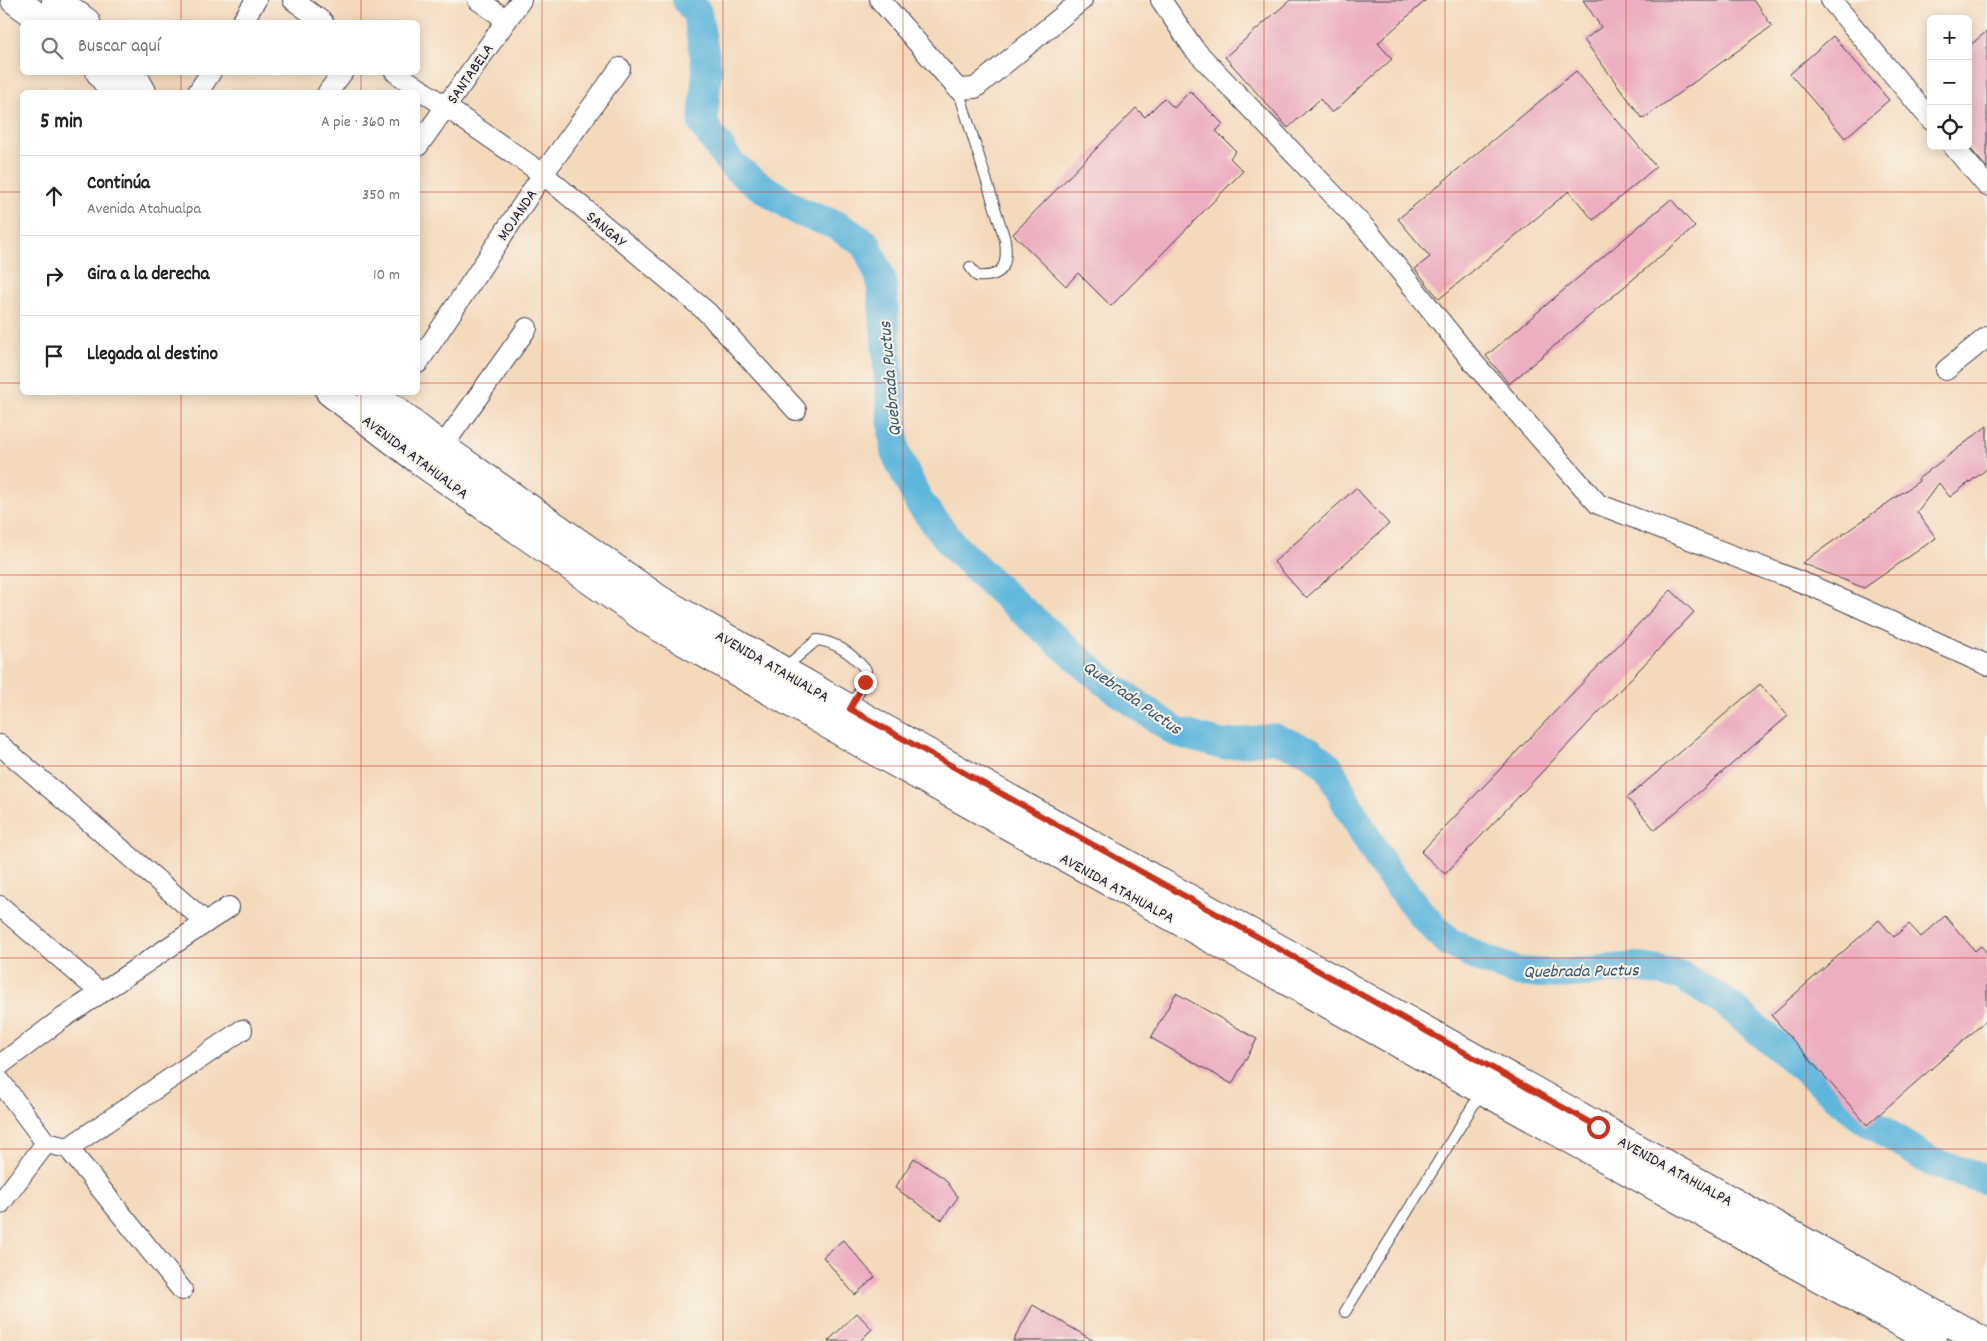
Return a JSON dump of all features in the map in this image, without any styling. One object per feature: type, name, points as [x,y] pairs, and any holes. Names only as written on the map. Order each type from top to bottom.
[{"type":"main road","points":[[15,0],[42,20]]},
{"type":"main road","points":[[56,0],[83,20]]},
{"type":"main road","points":[[102,75],[114,90]]},
{"type":"main road","points":[[133,75],[141,90]]},
{"type":"main road","name":"AVENIDA ATAHUALPA","points":[[344,395],[384,404],[442,446],[575,555],[647,620],[770,672],[843,719],[1582,1132],[1977,1340]]},
{"type":"main road","name":"AVENIDA ATAHUALPA","points":[[384,404],[424,464],[575,555]]},
{"type":"main road","name":"AVENIDA ATAHUALPA","points":[[1191,914],[1482,1090],[1582,1132],[1933,1341]]},
{"type":"street","points":[[243,20],[256,0]]},
{"type":"street","points":[[293,0],[320,20]]},
{"type":"street","points":[[478,0],[506,20]]},
{"type":"street","name":"SANTABELA","points":[[420,143],[521,0]]},
{"type":"street","points":[[880,0],[958,89],[976,88],[1082,0]]},
{"type":"street","points":[[1161,0],[1194,49],[1368,231],[1473,362],[1598,504],[1814,587],[1987,665]]},
{"type":"street","points":[[1831,0],[1927,115]]},
{"type":"street","name":"MOJANDA","points":[[420,360],[542,174],[620,68]]},
{"type":"street","points":[[199,90],[209,75]]},
{"type":"street","points":[[330,90],[341,75]]},
{"type":"street","name":"SANGAY","points":[[400,75],[542,174],[708,313],[796,410]]},
{"type":"street","points":[[1956,150],[1987,186]]},
{"type":"street","points":[[442,446],[527,328]]},
{"type":"street","points":[[1946,370],[1987,337]]},
{"type":"street","points":[[0,746],[206,922]]},
{"type":"street","points":[[0,906],[101,993]]},
{"type":"street","points":[[0,1064],[228,906]]},
{"type":"street","points":[[68,1148],[242,1030]]},
{"type":"street","points":[[0,1081],[46,1143],[68,1148],[182,1290]]},
{"type":"street","points":[[0,1204],[46,1143]]},
{"type":"lane","points":[[958,89],[1005,240],[1007,256],[1003,269],[992,277],[977,276],[970,267]]},
{"type":"lane","points":[[770,672],[817,640],[829,641],[856,658],[866,670],[865,682],[843,719]]},
{"type":"lane","points":[[1345,1312],[1482,1090]]},
{"type":"building","points":[[1290,0],[1426,0],[1378,43],[1392,59],[1332,113],[1320,99],[1288,128],[1225,57]]},
{"type":"building","points":[[1583,0],[1754,0],[1772,26],[1643,119],[1584,40],[1601,27]]},
{"type":"building","points":[[1987,31],[1987,168],[1971,150],[1972,44]]},
{"type":"building","points":[[1833,36],[1889,100],[1845,138],[1790,74]]},
{"type":"building","points":[[1576,71],[1656,167],[1593,220],[1569,191],[1439,299],[1415,269],[1430,257],[1398,219]]},
{"type":"building","points":[[1190,91],[1223,124],[1216,131],[1236,151],[1230,158],[1243,171],[1111,306],[1078,273],[1066,286],[1013,234],[1136,108],[1145,117],[1164,98],[1174,108]]},
{"type":"building","points":[[1671,199],[1695,227],[1509,384],[1486,356]]},
{"type":"building","points":[[1987,426],[1987,469],[1950,497],[1939,483],[1917,512],[1936,538],[1864,588],[1802,563],[1919,481],[1918,479]]},
{"type":"building","points":[[1356,488],[1389,524],[1306,598],[1274,562]]},
{"type":"building","points":[[1671,590],[1694,612],[1445,874],[1421,852]]},
{"type":"building","points":[[1760,684],[1788,716],[1655,830],[1627,798]]},
{"type":"building","points":[[1945,916],[1975,951],[1981,946],[1987,953],[1987,1020],[1867,1125],[1771,1015],[1879,920],[1894,937],[1909,924],[1921,937]]},
{"type":"building","points":[[1176,993],[1257,1039],[1232,1084],[1151,1038]]},
{"type":"building","points":[[914,1158],[945,1179],[958,1197],[942,1220],[895,1188]]},
{"type":"building","points":[[843,1240],[875,1277],[855,1295],[823,1257]]},
{"type":"building","points":[[1033,1305],[1094,1341],[1013,1341]]},
{"type":"building","points":[[857,1313],[872,1329],[860,1341],[828,1341]]},
{"type":"waterway","name":"Quebrada Puctus","points":[[687,0],[697,13],[707,69],[703,124],[731,164],[754,182],[800,212],[836,225],[866,244],[881,279],[895,452],[919,502],[955,548],[1008,598],[1104,681],[1176,732],[1223,745],[1274,738],[1309,751],[1329,767],[1347,804],[1384,867],[1422,915],[1449,942],[1480,958],[1518,972],[1561,974],[1636,967],[1680,975],[1726,1003],[1859,1115],[1931,1162],[1987,1180]]},
{"type":"route","points":[[865,682],[850,709],[1598,1127]]}]
